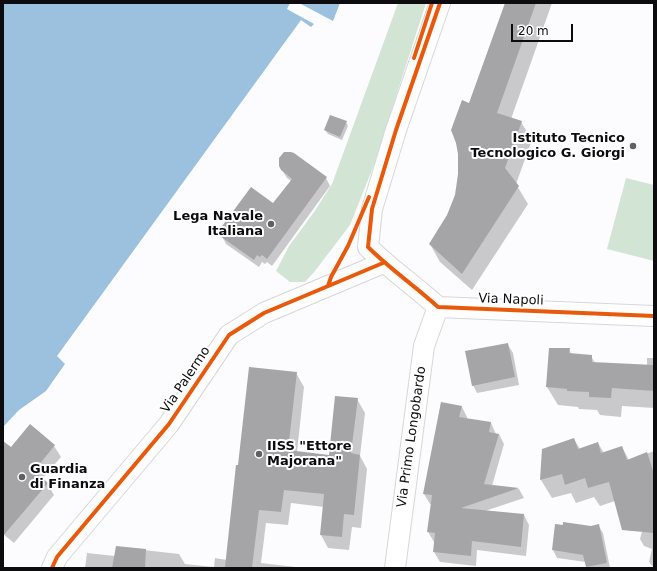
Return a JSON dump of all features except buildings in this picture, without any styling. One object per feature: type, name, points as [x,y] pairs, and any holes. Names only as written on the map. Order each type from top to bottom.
[{"type":"street","points":[[438,307],[368,248],[372,209],[396,130],[440,3]]},
{"type":"street","name":"Via Palermo","points":[[52,568],[57,557],[169,424],[228,335],[264,313],[384,263]]},
{"type":"street","name":"Via Napoli","points":[[438,307],[654,316]]},
{"type":"street","name":"Via Primo Longobardo","points":[[395,568],[424,346],[438,307]]},
{"type":"green space","points":[[398,3],[426,3],[374,165],[350,225],[305,282],[290,282],[276,271],[289,246],[332,184]]},
{"type":"green space","points":[[626,178],[654,185],[654,261],[607,249]]},
{"type":"water","points":[[3,3],[290,3],[287,9],[314,24],[311,27],[301,20],[57,356],[65,364],[46,391],[19,410],[3,427]]},
{"type":"water","points":[[299,3],[340,3],[333,21]]},
{"type":"cycle path","points":[[414,58],[432,3]]},
{"type":"cycle path","points":[[440,3],[396,130],[372,209],[368,247],[438,307],[654,316]]},
{"type":"cycle path","points":[[328,286],[331,277],[348,246],[369,197]]},
{"type":"cycle path","points":[[52,568],[57,557],[169,424],[229,335],[264,313],[383,263]]},
{"type":"place","name":"Istituto Tecnico Tecnologico G. Giorgi","points":[[633,146]]},
{"type":"place","name":"Lega Navale Italiana","points":[[271,224]]},
{"type":"place","name":"IISS \"Ettore Majorana\"","points":[[259,454]]},
{"type":"place","name":"Guardia di Finanza","points":[[22,477]]}]
